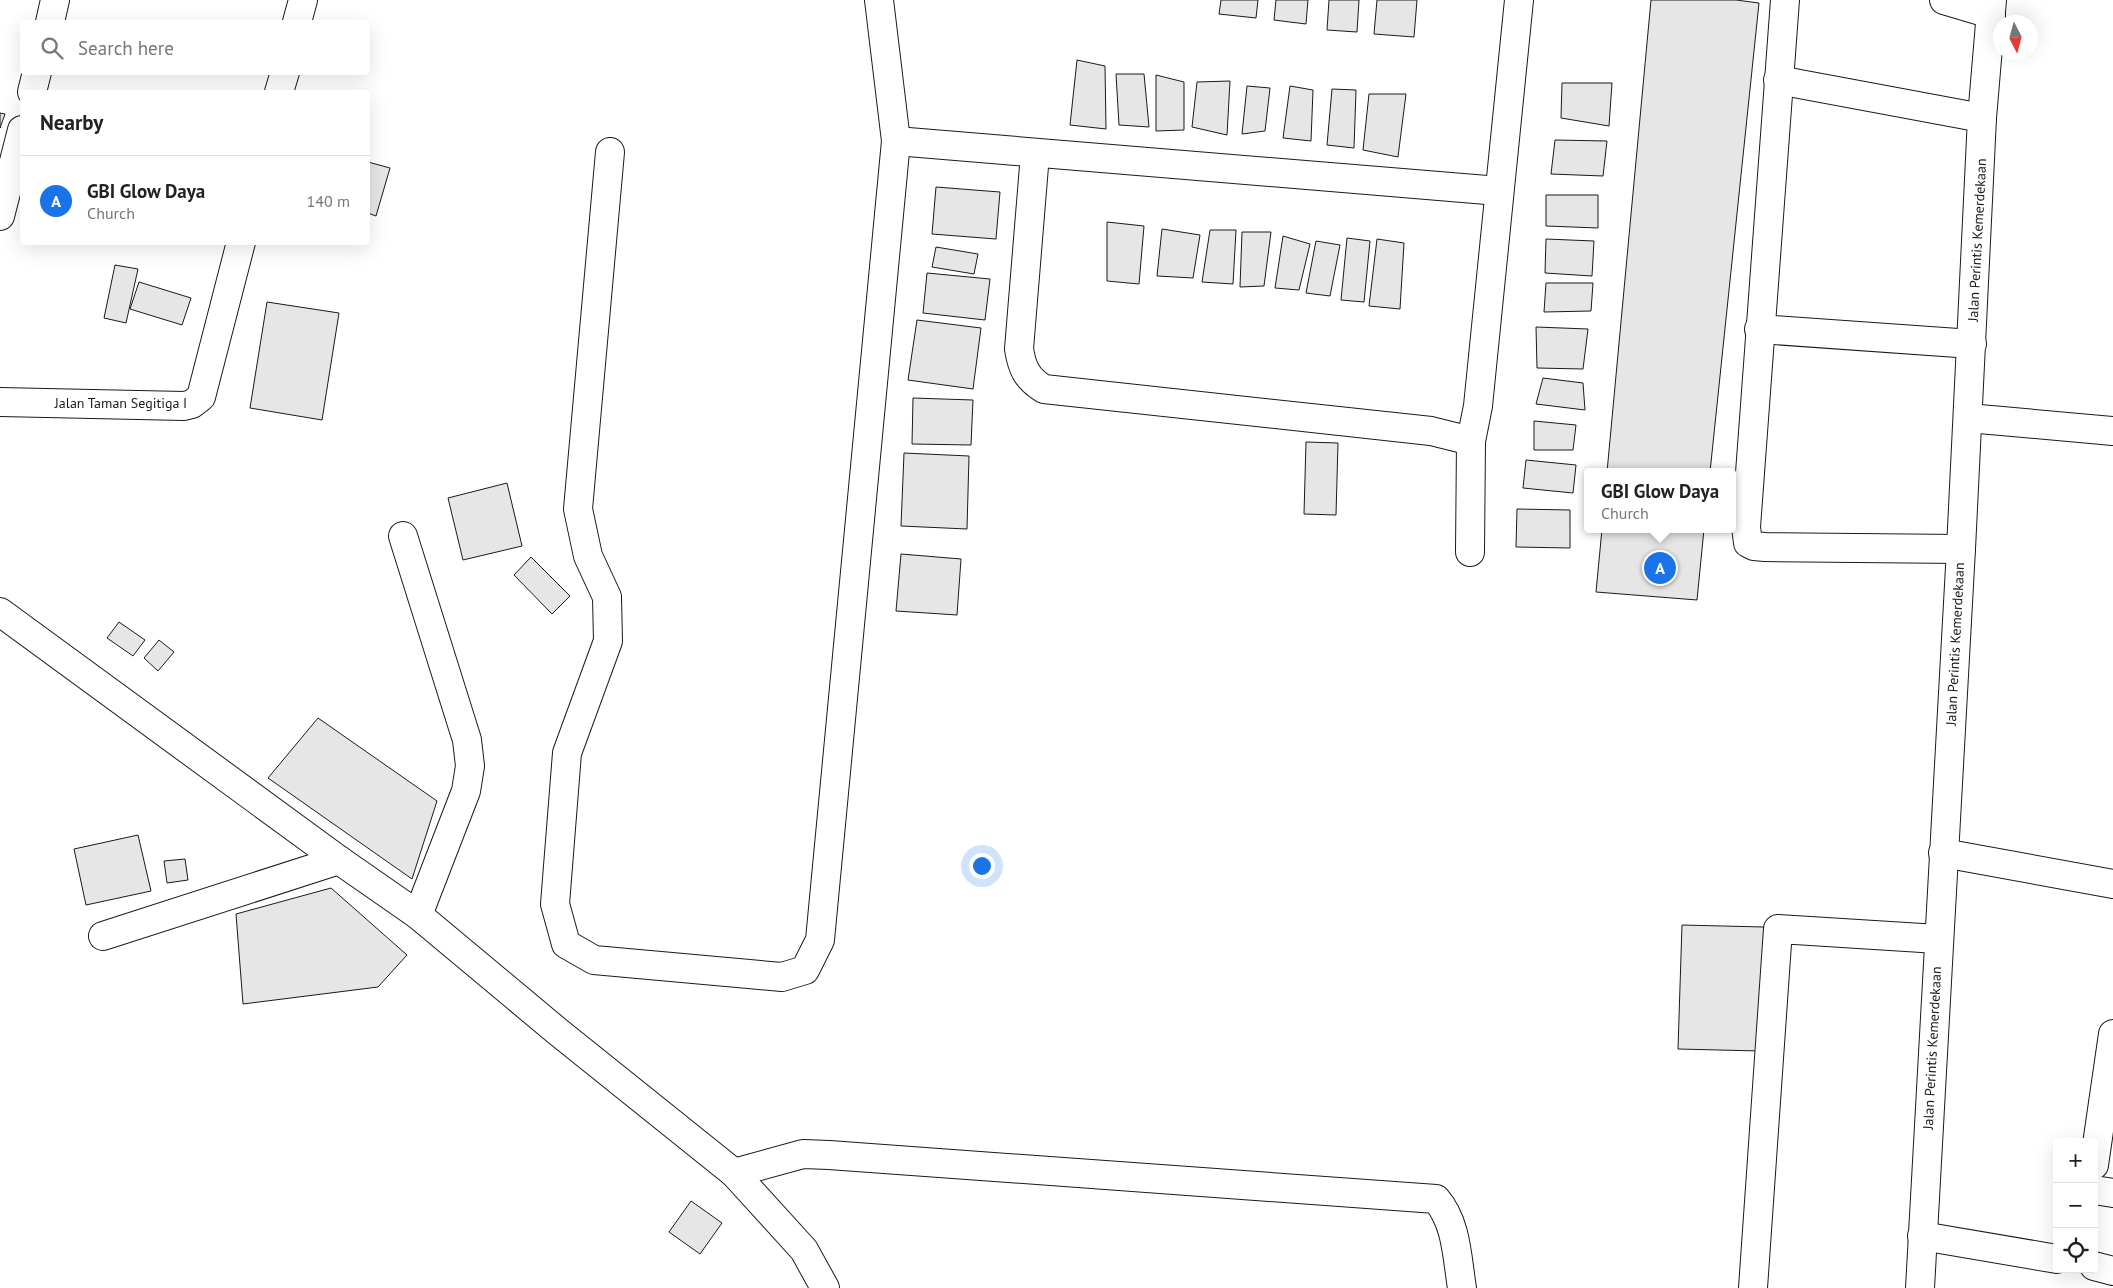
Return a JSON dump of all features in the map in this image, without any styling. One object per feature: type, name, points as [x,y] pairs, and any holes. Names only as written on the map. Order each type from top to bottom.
[{"type":"main road","points":[[50,20],[55,0]]},
{"type":"main road","points":[[298,20],[303,0]]},
{"type":"main road","points":[[610,152],[578,509],[588,556],[607,596],[608,641],[567,752],[555,904],[566,944],[594,960],[782,977],[805,970],[820,940],[896,141],[879,0]]},
{"type":"main road","points":[[1470,552],[1471,441],[1478,406],[1519,0]]},
{"type":"main road","points":[[1784,0],[1759,329],[1746,527],[1748,543],[1754,546],[1765,547],[1961,549]]},
{"type":"main road","points":[[1944,0],[1991,7]]},
{"type":"main road","name":"Jalan Perintis Kemerdekaan","points":[[1920,1288],[1972,344],[1982,118],[1991,7]]},
{"type":"main road","points":[[33,90],[37,75]]},
{"type":"main road","points":[[280,90],[283,75]]},
{"type":"main road","points":[[1778,80],[1982,118]]},
{"type":"main road","points":[[0,216],[20,138]]},
{"type":"main road","points":[[896,141],[1499,191]]},
{"type":"main road","points":[[1035,154],[1019,349],[1026,374],[1032,382],[1044,389],[1430,431],[1471,441]]},
{"type":"main road","name":"Jalan Taman Segitiga I","points":[[0,402],[184,406],[192,404],[201,397],[240,245]]},
{"type":"main road","points":[[1759,329],[1972,344]]},
{"type":"main road","points":[[1968,418],[2113,431]]},
{"type":"main road","points":[[403,536],[467,740],[470,766],[466,791],[418,915]]},
{"type":"main road","points":[[0,612],[339,860],[418,915],[557,1031],[734,1174],[804,1250],[825,1288]]},
{"type":"main road","points":[[1943,853],[2113,884]]},
{"type":"main road","points":[[103,936],[339,860]]},
{"type":"main road","points":[[1753,1288],[1778,929],[1938,939]]},
{"type":"main road","points":[[2098,1138],[2113,1034]]},
{"type":"main road","points":[[734,1174],[803,1154],[829,1154],[1436,1200],[1445,1210],[1453,1231],[1462,1288]]},
{"type":"main road","points":[[2098,1191],[2113,1193]]},
{"type":"main road","points":[[1922,1236],[2053,1257]]},
{"type":"main road","points":[[2098,1267],[2113,1271]]},
{"type":"building","points":[[1221,0],[1258,0],[1256,18],[1219,14]]},
{"type":"building","points":[[1276,0],[1308,0],[1306,24],[1274,20]]},
{"type":"building","points":[[1329,0],[1359,0],[1357,32],[1327,30]]},
{"type":"building","points":[[1377,0],[1417,0],[1414,37],[1374,34]]},
{"type":"building","points":[[1651,0],[1736,0],[1759,3],[1710,468],[1607,468]]},
{"type":"building","points":[[1077,60],[1105,66],[1106,129],[1070,125]]},
{"type":"building","points":[[1116,74],[1144,74],[1149,127],[1119,125]]},
{"type":"building","points":[[1156,75],[1184,82],[1184,130],[1156,131]]},
{"type":"building","points":[[1230,81],[1227,135],[1192,127],[1197,82]]},
{"type":"building","points":[[1562,83],[1612,83],[1609,126],[1561,118]]},
{"type":"building","points":[[1247,86],[1270,88],[1265,131],[1242,134]]},
{"type":"building","points":[[1290,86],[1313,90],[1311,141],[1283,138]]},
{"type":"building","points":[[1332,89],[1356,90],[1354,148],[1327,145]]},
{"type":"building","points":[[1369,94],[1406,94],[1398,157],[1363,150]]},
{"type":"building","points":[[0,113],[5,114],[0,128]]},
{"type":"building","points":[[1555,140],[1607,141],[1603,176],[1551,174]]},
{"type":"building","points":[[370,163],[390,168],[376,216],[370,214]]},
{"type":"building","points":[[936,187],[1000,192],[996,239],[932,234]]},
{"type":"building","points":[[1546,195],[1598,195],[1598,228],[1546,226]]},
{"type":"building","points":[[1107,222],[1144,226],[1139,284],[1107,281]]},
{"type":"building","points":[[1162,229],[1200,235],[1193,278],[1157,276]]},
{"type":"building","points":[[1210,230],[1236,230],[1233,284],[1202,282]]},
{"type":"building","points":[[1242,232],[1271,232],[1264,286],[1240,287]]},
{"type":"building","points":[[1283,236],[1310,244],[1299,290],[1275,288]]},
{"type":"building","points":[[1347,238],[1370,241],[1364,302],[1341,300]]},
{"type":"building","points":[[1377,239],[1404,243],[1400,309],[1369,306]]},
{"type":"building","points":[[1546,239],[1594,241],[1592,276],[1545,273]]},
{"type":"building","points":[[1316,241],[1340,245],[1330,296],[1306,293]]},
{"type":"building","points":[[936,247],[978,254],[974,274],[932,267]]},
{"type":"building","points":[[115,265],[138,269],[126,323],[104,318]]},
{"type":"building","points":[[927,273],[990,279],[985,320],[923,313]]},
{"type":"building","points":[[139,282],[191,298],[182,325],[130,309]]},
{"type":"building","points":[[1546,283],[1593,283],[1591,311],[1544,312]]},
{"type":"building","points":[[267,302],[339,313],[322,420],[250,408]]},
{"type":"building","points":[[917,320],[981,328],[973,389],[908,380]]},
{"type":"building","points":[[1536,327],[1588,329],[1583,369],[1537,368]]},
{"type":"building","points":[[1543,378],[1583,383],[1585,410],[1536,404]]},
{"type":"building","points":[[913,398],[973,400],[971,445],[912,444]]},
{"type":"building","points":[[1534,421],[1576,425],[1573,450],[1534,450]]},
{"type":"building","points":[[1306,442],[1338,443],[1336,515],[1304,514]]},
{"type":"building","points":[[904,453],[969,456],[967,529],[901,526]]},
{"type":"building","points":[[1526,460],[1576,465],[1573,493],[1523,488]]},
{"type":"building","points":[[507,483],[522,546],[463,560],[448,498]]},
{"type":"building","points":[[1517,509],[1570,510],[1570,548],[1516,547]]},
{"type":"building","points":[[1602,533],[1704,533],[1697,600],[1596,592]]},
{"type":"building","points":[[901,554],[961,559],[957,615],[896,611]]},
{"type":"building","points":[[531,557],[570,596],[552,614],[514,575]]},
{"type":"building","points":[[119,622],[145,640],[133,656],[107,638]]},
{"type":"building","points":[[159,640],[174,652],[158,671],[144,658]]},
{"type":"building","points":[[318,718],[437,801],[412,879],[268,778]]},
{"type":"building","points":[[138,835],[151,891],[86,905],[74,849]]},
{"type":"building","points":[[185,859],[188,880],[167,883],[164,861]]},
{"type":"building","points":[[331,888],[407,955],[378,987],[243,1004],[236,914]]},
{"type":"building","points":[[1682,925],[1764,927],[1760,1051],[1678,1049]]},
{"type":"building","points":[[691,1201],[722,1223],[700,1254],[669,1232]]},
{"type":"place","name":"GBI Glow Daya","points":[[1660,568]]}]
